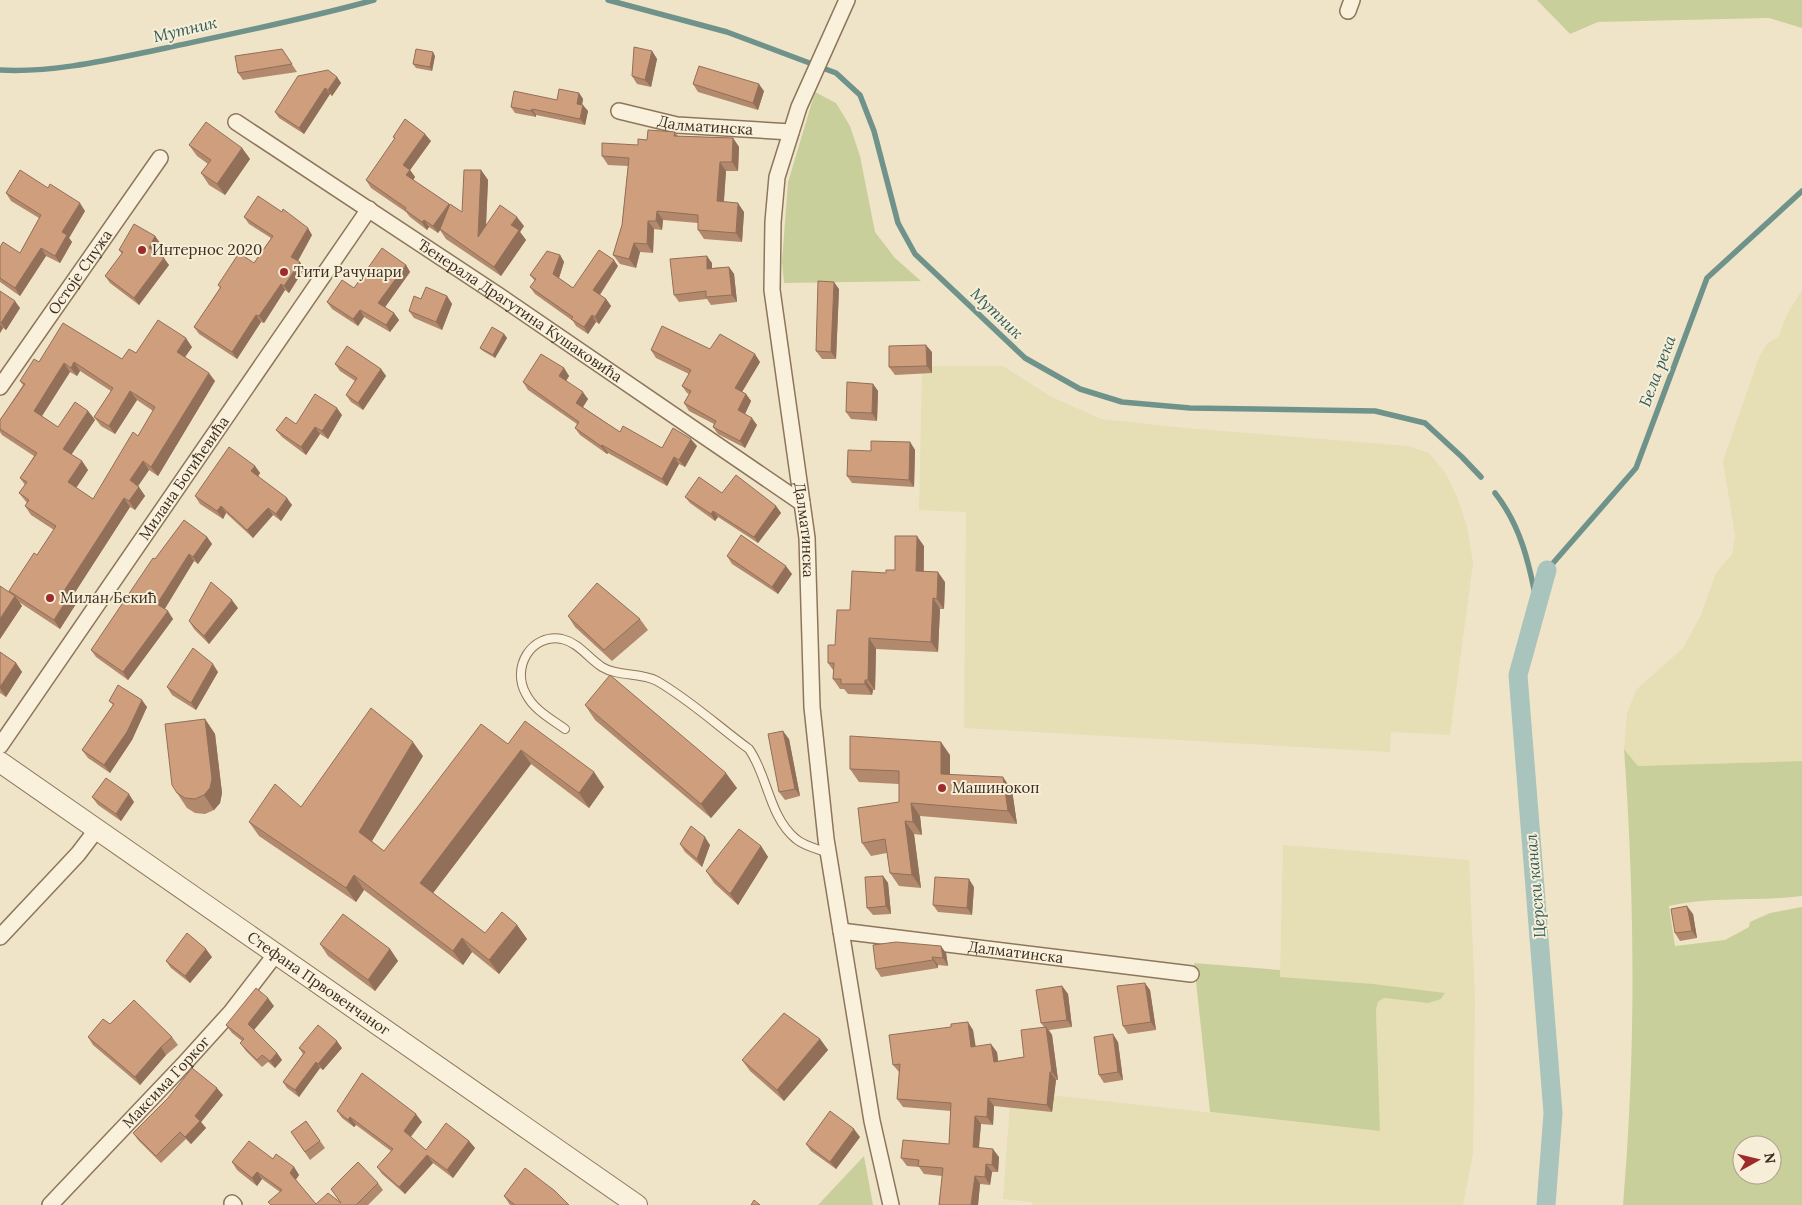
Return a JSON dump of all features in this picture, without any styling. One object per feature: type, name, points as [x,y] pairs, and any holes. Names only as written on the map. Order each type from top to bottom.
[{"type":"street","name":"Далматинска","points":[[846,0],[808,84],[777,177],[773,222],[772,290],[807,538],[812,707],[828,853],[872,1121],[891,1205]]},
{"type":"street","name":"Далматинска","points":[[619,111],[677,125],[791,132]]},
{"type":"street","name":"Ђенерала Драгутина Кушаковића","points":[[236,122],[802,503]]},
{"type":"street","name":"Остоје Спужа","points":[[0,387],[160,158]]},
{"type":"street","name":"Милана Богићевића","points":[[0,746],[369,210]]},
{"type":"street","name":"Стефана Првовенчаног","points":[[0,762],[637,1205]]},
{"type":"street","points":[[0,937],[78,854],[97,829]]},
{"type":"street","name":"Далматинска","points":[[841,931],[1191,974]]},
{"type":"street","name":"Максима Горког","points":[[50,1205],[189,1059],[231,1012],[275,955]]},
{"type":"lane","points":[[565,729],[537,709],[526,695],[521,684],[520,670],[528,652],[537,642],[561,639],[574,644],[604,668],[656,680],[749,749],[758,763],[780,821],[796,840],[828,853]]},
{"type":"shaded area","points":[[1802,290],[1802,761],[1638,766],[1624,749],[1627,714],[1636,690],[1683,648],[1701,615],[1716,573],[1732,554],[1735,536],[1723,461],[1759,357],[1767,344],[1779,336],[1787,314]]},
{"type":"shaded area","points":[[932,366],[1003,366],[1050,396],[1101,419],[1185,428],[1408,446],[1429,453],[1446,474],[1457,497],[1467,526],[1473,563],[1450,735],[1391,732],[1390,752],[964,728],[966,512],[919,510],[922,373]]},
{"type":"shaded area","points":[[1283,845],[1469,860],[1475,1000],[1473,1154],[1463,1205],[1032,1205],[1032,1202],[1003,1199],[1011,1091],[1380,1131],[1376,1010],[1378,1002],[1384,998],[1428,1003],[1387,986],[1280,977]]},
{"type":"green space","points":[[1537,0],[1802,0],[1802,28],[1769,18],[1598,22],[1570,34]]},
{"type":"green space","points":[[815,92],[836,103],[850,126],[860,156],[875,232],[895,258],[921,281],[784,283],[782,262],[788,182]]},
{"type":"green space","points":[[1624,749],[1638,766],[1802,761],[1802,896],[1702,901],[1669,906],[1675,946],[1725,940],[1749,927],[1750,922],[1770,913],[1802,907],[1802,1205],[1623,1205],[1632,1033],[1630,864]]},
{"type":"green space","points":[[1194,963],[1280,970],[1280,977],[1373,984],[1445,993],[1441,999],[1428,1003],[1384,998],[1378,1002],[1376,1010],[1380,1131],[1210,1112]]},
{"type":"green space","points":[[864,1156],[873,1205],[818,1205]]},
{"type":"building","points":[[634,47],[652,51],[645,80],[632,76]]},
{"type":"building","points":[[282,49],[292,64],[238,73],[235,56]]},
{"type":"building","points":[[416,49],[433,52],[430,67],[413,64]]},
{"type":"building","points":[[699,66],[759,84],[753,103],[693,84]]},
{"type":"building","points":[[328,70],[337,77],[328,90],[325,88],[299,128],[275,112],[298,76]]},
{"type":"building","points":[[559,89],[579,93],[577,104],[583,105],[580,119],[532,109],[531,111],[511,107],[514,91],[557,100]]},
{"type":"building","points":[[405,119],[425,134],[403,165],[410,170],[406,175],[449,204],[433,226],[424,220],[422,222],[405,210],[406,208],[366,180],[395,138],[393,137]]},
{"type":"building","points":[[206,122],[242,148],[217,184],[201,173],[211,160],[189,145]]},
{"type":"building","points":[[648,130],[675,132],[674,136],[733,138],[732,162],[720,162],[717,201],[738,203],[736,233],[698,230],[698,215],[657,211],[656,221],[648,221],[647,244],[634,243],[629,259],[613,255],[622,225],[629,158],[602,156],[602,143],[638,145],[638,139],[647,140]]},
{"type":"building","points":[[20,170],[48,188],[50,184],[80,203],[62,232],[67,235],[55,256],[41,248],[15,288],[0,278],[0,247],[3,242],[20,253],[41,215],[6,193]]},
{"type":"building","points":[[464,170],[481,170],[478,237],[500,205],[517,217],[511,225],[519,230],[494,267],[440,229],[450,204],[462,212]]},
{"type":"building","points":[[258,196],[282,212],[283,209],[308,228],[291,257],[300,262],[284,286],[281,284],[259,316],[256,315],[232,352],[194,327],[221,287],[218,285],[239,253],[254,263],[273,236],[244,217]]},
{"type":"building","points":[[134,224],[155,236],[149,248],[164,258],[134,298],[105,276],[123,252],[119,250]]},
{"type":"building","points":[[382,248],[406,265],[378,303],[394,313],[386,325],[360,310],[353,319],[327,302],[342,280],[354,288]]},
{"type":"building","points":[[599,250],[614,260],[593,290],[606,299],[595,317],[592,315],[584,327],[530,287],[536,279],[530,275],[547,251],[560,255],[553,274],[573,288]]},
{"type":"building","points":[[707,256],[707,269],[729,267],[732,295],[706,297],[706,291],[674,295],[670,259]]},
{"type":"building","points":[[818,281],[834,282],[831,352],[816,351]]},
{"type":"building","points":[[426,287],[447,296],[436,322],[409,311],[414,296],[421,299]]},
{"type":"building","points":[[0,291],[15,301],[1,323],[0,322]]},
{"type":"building","points":[[158,320],[186,338],[177,352],[209,373],[151,467],[143,461],[130,480],[139,487],[129,501],[124,498],[64,591],[70,595],[54,620],[9,591],[34,553],[37,555],[56,526],[25,506],[29,500],[19,493],[27,482],[20,478],[37,453],[0,429],[0,420],[25,384],[20,381],[34,359],[39,362],[63,323],[122,359],[129,349],[136,353]],"holes":[[[74,362],[113,388],[94,417],[109,426],[130,391],[155,407],[138,436],[133,432],[93,499],[68,482],[82,461],[63,449],[88,411],[75,402],[58,427],[34,411],[64,363],[71,368]]]},
{"type":"building","points":[[662,326],[710,349],[720,334],[755,354],[735,388],[746,394],[738,410],[752,418],[740,441],[713,427],[716,421],[684,403],[691,391],[682,386],[691,370],[651,350]]},
{"type":"building","points":[[492,327],[504,334],[493,355],[480,348]]},
{"type":"building","points":[[926,345],[927,366],[889,367],[889,346]]},
{"type":"building","points":[[347,346],[381,369],[358,403],[346,395],[357,378],[335,364]]},
{"type":"building","points":[[541,354],[564,368],[559,376],[583,392],[576,403],[620,432],[623,426],[662,448],[673,428],[691,439],[679,460],[674,457],[662,479],[601,446],[575,428],[579,422],[523,382]]},
{"type":"building","points":[[847,382],[873,384],[872,413],[846,412]]},
{"type":"building","points":[[315,394],[337,408],[322,431],[315,427],[301,447],[276,430],[286,417],[296,424]]},
{"type":"building","points":[[871,441],[910,442],[909,480],[847,476],[848,450],[871,451]]},
{"type":"building","points":[[229,447],[255,466],[251,471],[287,498],[276,514],[268,508],[247,530],[221,506],[217,511],[195,496]]},
{"type":"building","points":[[736,475],[776,506],[754,537],[713,511],[711,514],[685,497],[699,477],[722,493]]},
{"type":"building","points":[[184,520],[207,537],[193,557],[189,554],[157,604],[168,611],[123,672],[91,650],[153,558],[155,559]]},
{"type":"building","points":[[741,535],[786,566],[772,587],[727,556]]},
{"type":"building","points":[[895,536],[917,536],[916,571],[938,572],[937,599],[933,598],[931,642],[869,638],[868,680],[865,680],[865,684],[841,684],[841,679],[833,679],[834,663],[828,663],[828,645],[835,645],[837,610],[850,610],[852,571],[886,573],[886,570],[895,570]]},
{"type":"building","points":[[211,582],[232,600],[204,636],[189,621]]},
{"type":"building","points":[[597,583],[640,619],[604,650],[568,616]]},
{"type":"building","points":[[0,586],[15,596],[0,619]]},
{"type":"building","points":[[193,648],[213,664],[191,703],[167,687]]},
{"type":"building","points":[[0,652],[16,663],[0,687]]},
{"type":"building","points":[[610,675],[726,773],[701,804],[585,705]]},
{"type":"building","points":[[118,685],[142,700],[127,732],[104,765],[82,750],[114,704],[109,701]]},
{"type":"building","points":[[371,708],[413,742],[359,832],[384,851],[481,724],[508,744],[525,721],[594,772],[579,793],[521,750],[420,883],[485,933],[502,912],[517,925],[489,960],[462,938],[453,951],[354,875],[346,888],[249,822],[275,784],[301,807]]},
{"type":"building","points":[[205,719],[212,779],[210,788],[204,795],[195,799],[185,798],[177,793],[172,785],[165,724]]},
{"type":"building","points":[[783,731],[795,789],[779,792],[768,734]]},
{"type":"building","points":[[850,736],[941,742],[941,774],[1003,777],[1008,811],[911,803],[913,822],[905,821],[912,875],[890,873],[885,839],[862,843],[858,808],[899,802],[899,771],[850,769]]},
{"type":"building","points":[[106,778],[129,794],[116,814],[92,797]]},
{"type":"building","points":[[691,826],[705,837],[697,859],[680,844]]},
{"type":"building","points":[[739,829],[761,846],[730,894],[706,871]]},
{"type":"building","points":[[883,876],[886,906],[867,908],[865,877]]},
{"type":"building","points":[[935,877],[969,879],[967,908],[933,905]]},
{"type":"building","points":[[1687,906],[1692,931],[1675,933],[1671,909]]},
{"type":"building","points":[[343,914],[390,949],[368,980],[320,944]]},
{"type":"building","points":[[187,933],[206,949],[185,976],[166,961]]},
{"type":"building","points":[[896,942],[941,946],[943,958],[932,957],[933,960],[876,969],[873,945]]},
{"type":"building","points":[[1145,983],[1151,1022],[1123,1026],[1117,986]]},
{"type":"building","points":[[1062,986],[1067,1020],[1041,1023],[1036,990]]},
{"type":"building","points":[[256,988],[268,998],[248,1024],[277,1053],[270,1061],[262,1055],[257,1060],[240,1043],[244,1039],[226,1025]]},
{"type":"building","points":[[134,1000],[172,1037],[135,1077],[88,1037],[103,1019],[110,1024]]},
{"type":"building","points":[[784,1013],[820,1039],[777,1090],[742,1060]]},
{"type":"building","points":[[968,1022],[971,1047],[991,1044],[994,1062],[1024,1057],[1021,1030],[1046,1027],[1052,1072],[1050,1072],[1047,1105],[988,1098],[987,1117],[975,1116],[973,1147],[993,1149],[992,1165],[986,1164],[985,1177],[975,1176],[971,1205],[939,1205],[943,1168],[918,1166],[919,1160],[901,1158],[903,1140],[949,1144],[951,1103],[897,1099],[900,1064],[893,1065],[889,1035],[951,1027],[951,1024]]},
{"type":"building","points":[[318,1025],[337,1041],[318,1064],[316,1062],[295,1090],[283,1082],[305,1052],[299,1048]]},
{"type":"building","points":[[1113,1034],[1118,1072],[1099,1075],[1094,1037]]},
{"type":"building","points":[[192,1068],[217,1088],[195,1116],[200,1121],[185,1137],[180,1132],[156,1156],[133,1133],[168,1098]]},
{"type":"building","points":[[362,1073],[416,1114],[404,1131],[426,1150],[446,1123],[469,1141],[447,1170],[427,1155],[399,1187],[377,1167],[393,1149],[350,1117],[348,1120],[337,1111]]},
{"type":"building","points":[[830,1111],[854,1129],[830,1162],[806,1144]]},
{"type":"building","points":[[306,1121],[320,1141],[305,1152],[291,1132]]},
{"type":"building","points":[[249,1141],[273,1159],[276,1154],[294,1167],[290,1173],[316,1204],[328,1193],[341,1203],[331,1189],[358,1162],[378,1183],[356,1205],[271,1205],[268,1202],[282,1190],[257,1172],[252,1178],[232,1162]]},
{"type":"building","points":[[525,1168],[555,1191],[569,1205],[515,1205],[504,1196]]},
{"type":"building","points":[[754,1200],[760,1205],[751,1205]]},
{"type":"waterway","name":"Мутник","points":[[0,70],[42,69],[104,61],[270,26],[374,0]]},
{"type":"waterway","name":"Мутник","points":[[608,0],[727,32],[836,73],[860,95],[874,131],[898,223],[915,254],[1025,358],[1080,389],[1122,402],[1190,408],[1375,411],[1425,423],[1481,477]]},
{"type":"waterway","name":"Бела река","points":[[1547,570],[1636,468],[1707,278],[1802,191]]},
{"type":"waterway","name":"Мутник","points":[[1495,493],[1518,532],[1531,574],[1537,604]]},
{"type":"waterway","name":"Церски канал","points":[[1546,1205],[1553,1113],[1518,675],[1547,570]]},
{"type":"place","name":"Интернос 2020","points":[[142,250]]},
{"type":"place","name":"Тити Рачунари","points":[[284,272]]},
{"type":"place","name":"Милан Бекић","points":[[50,598]]},
{"type":"place","name":"Машинокоп","points":[[942,788]]}]
